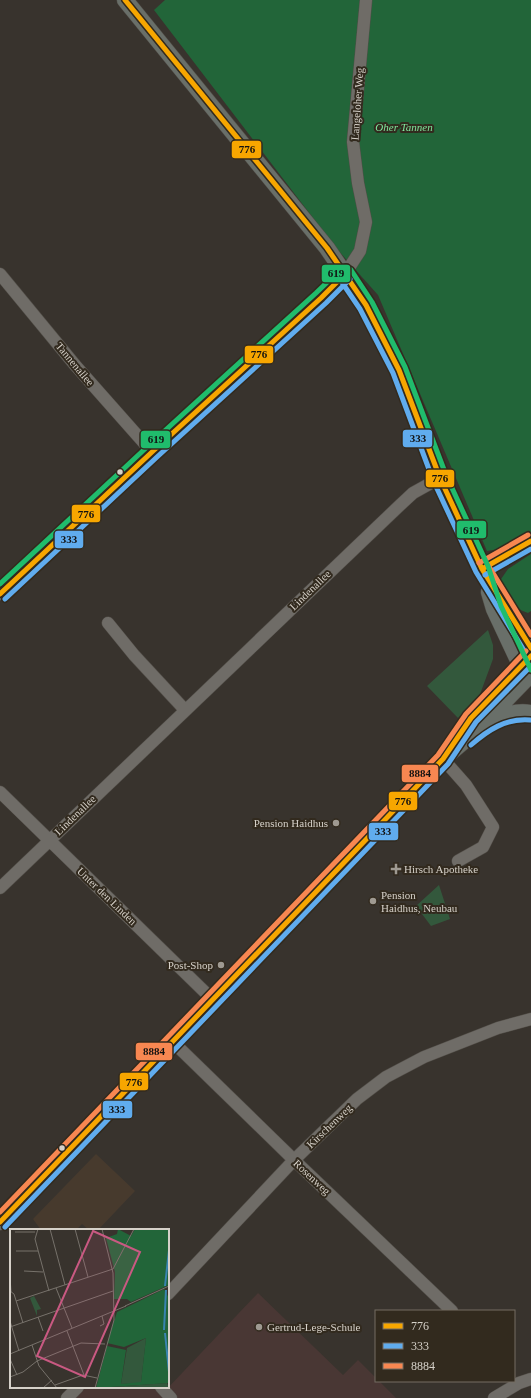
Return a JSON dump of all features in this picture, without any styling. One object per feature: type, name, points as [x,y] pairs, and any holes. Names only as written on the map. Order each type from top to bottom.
[{"type":"main road","points":[[125,0],[327,248],[366,305],[399,370],[440,478],[482,569],[531,648]]},
{"type":"main road","points":[[482,569],[494,609],[528,672]]},
{"type":"main road","points":[[511,617],[531,625]]},
{"type":"main road","points":[[0,1222],[443,759],[476,731],[528,672]]},
{"type":"main road","points":[[443,759],[471,718],[528,672]]},
{"type":"main road","points":[[476,731],[508,714],[525,712],[531,713]]},
{"type":"street","name":"Langeloher Weg","points":[[0,594],[152,452],[321,298],[345,274],[360,251],[366,222],[358,183],[354,142],[366,0]]},
{"type":"street","name":"Tannenallee","points":[[0,274],[75,365],[152,452]]},
{"type":"street","name":"Lindenallee","points":[[0,888],[49,839],[413,493],[440,478]]},
{"type":"street","points":[[108,623],[134,655],[185,710]]},
{"type":"street","points":[[443,759],[466,785],[493,827],[482,847],[458,861]]},
{"type":"street","name":"Unter den Linden","points":[[0,792],[213,1000]]},
{"type":"street","name":"Kirschenweg","points":[[169,1293],[294,1160],[357,1099],[386,1077],[424,1057],[458,1043],[498,1028],[531,1019]]},
{"type":"street","name":"Rosenweg","points":[[173,1042],[451,1310]]},
{"type":"street","points":[[516,1378],[531,1379]]},
{"type":"street","points":[[494,1398],[512,1382]]},
{"type":"street","points":[[67,1398],[77,1388]]},
{"type":"street","points":[[162,1388],[171,1398]]},
{"type":"shaded area","points":[[96,1154],[135,1191],[99,1229],[88,1229],[82,1224],[77,1229],[40,1229],[33,1219]]},
{"type":"shaded area","name":"Gertrud-Lege-Schule","points":[[258,1293],[343,1375],[358,1360],[375,1377],[375,1382],[380,1382],[396,1398],[171,1398],[165,1391]]},
{"type":"shaded area","points":[[79,1388],[159,1388],[169,1398],[69,1398]]},
{"type":"green space","name":"Oher Tannen","points":[[165,0],[531,0],[531,534],[511,547],[487,551],[378,295],[336,248],[154,10]]},
{"type":"green space","points":[[531,554],[531,611],[528,613],[514,605],[499,582],[508,569]]},
{"type":"green space","points":[[488,630],[493,645],[493,659],[479,697],[458,718],[427,686]]},
{"type":"green space","points":[[439,885],[450,919],[431,926],[416,906]]},
{"type":"transit line","name":"776","points":[[125,0],[327,248],[366,305],[399,370],[440,478],[482,569],[531,648]]},
{"type":"transit line","name":"619","points":[[0,584],[341,269],[346,267],[351,270],[372,302],[405,367],[446,475],[488,566],[501,606],[531,670]]},
{"type":"transit line","name":"776","points":[[0,594],[152,452],[321,298],[345,274]]},
{"type":"transit line","name":"333","points":[[339,278],[360,309],[393,373],[433,480],[476,572],[525,652]]},
{"type":"transit line","name":"333","points":[[5,599],[157,457],[326,303],[350,279]]},
{"type":"transit line","name":"8884","points":[[479,563],[528,535]]},
{"type":"transit line","name":"776","points":[[482,569],[531,541]]},
{"type":"transit line","name":"333","points":[[485,575],[531,549]]},
{"type":"transit line","name":"8884","points":[[488,565],[531,635]]},
{"type":"transit line","name":"8884","points":[[0,1212],[438,755],[466,714],[526,651]]},
{"type":"transit line","name":"776","points":[[0,1222],[443,759],[471,718],[531,656]]},
{"type":"transit line","name":"333","points":[[5,1227],[448,764],[476,722],[531,666]]},
{"type":"transit line","name":"333","points":[[471,745],[484,734],[505,723],[530,720]]},
{"type":"place","name":"Pension Haidhus","points":[[336,823]]},
{"type":"place","name":"Hirsch Apotheke","points":[[396,869]]},
{"type":"place","name":"Pension Haidhus, Neubau","points":[[373,901]]},
{"type":"place","name":"Post-Shop","points":[[221,965]]},
{"type":"place","name":"Gertrud-Lege-Schule","points":[[259,1327]]}]
